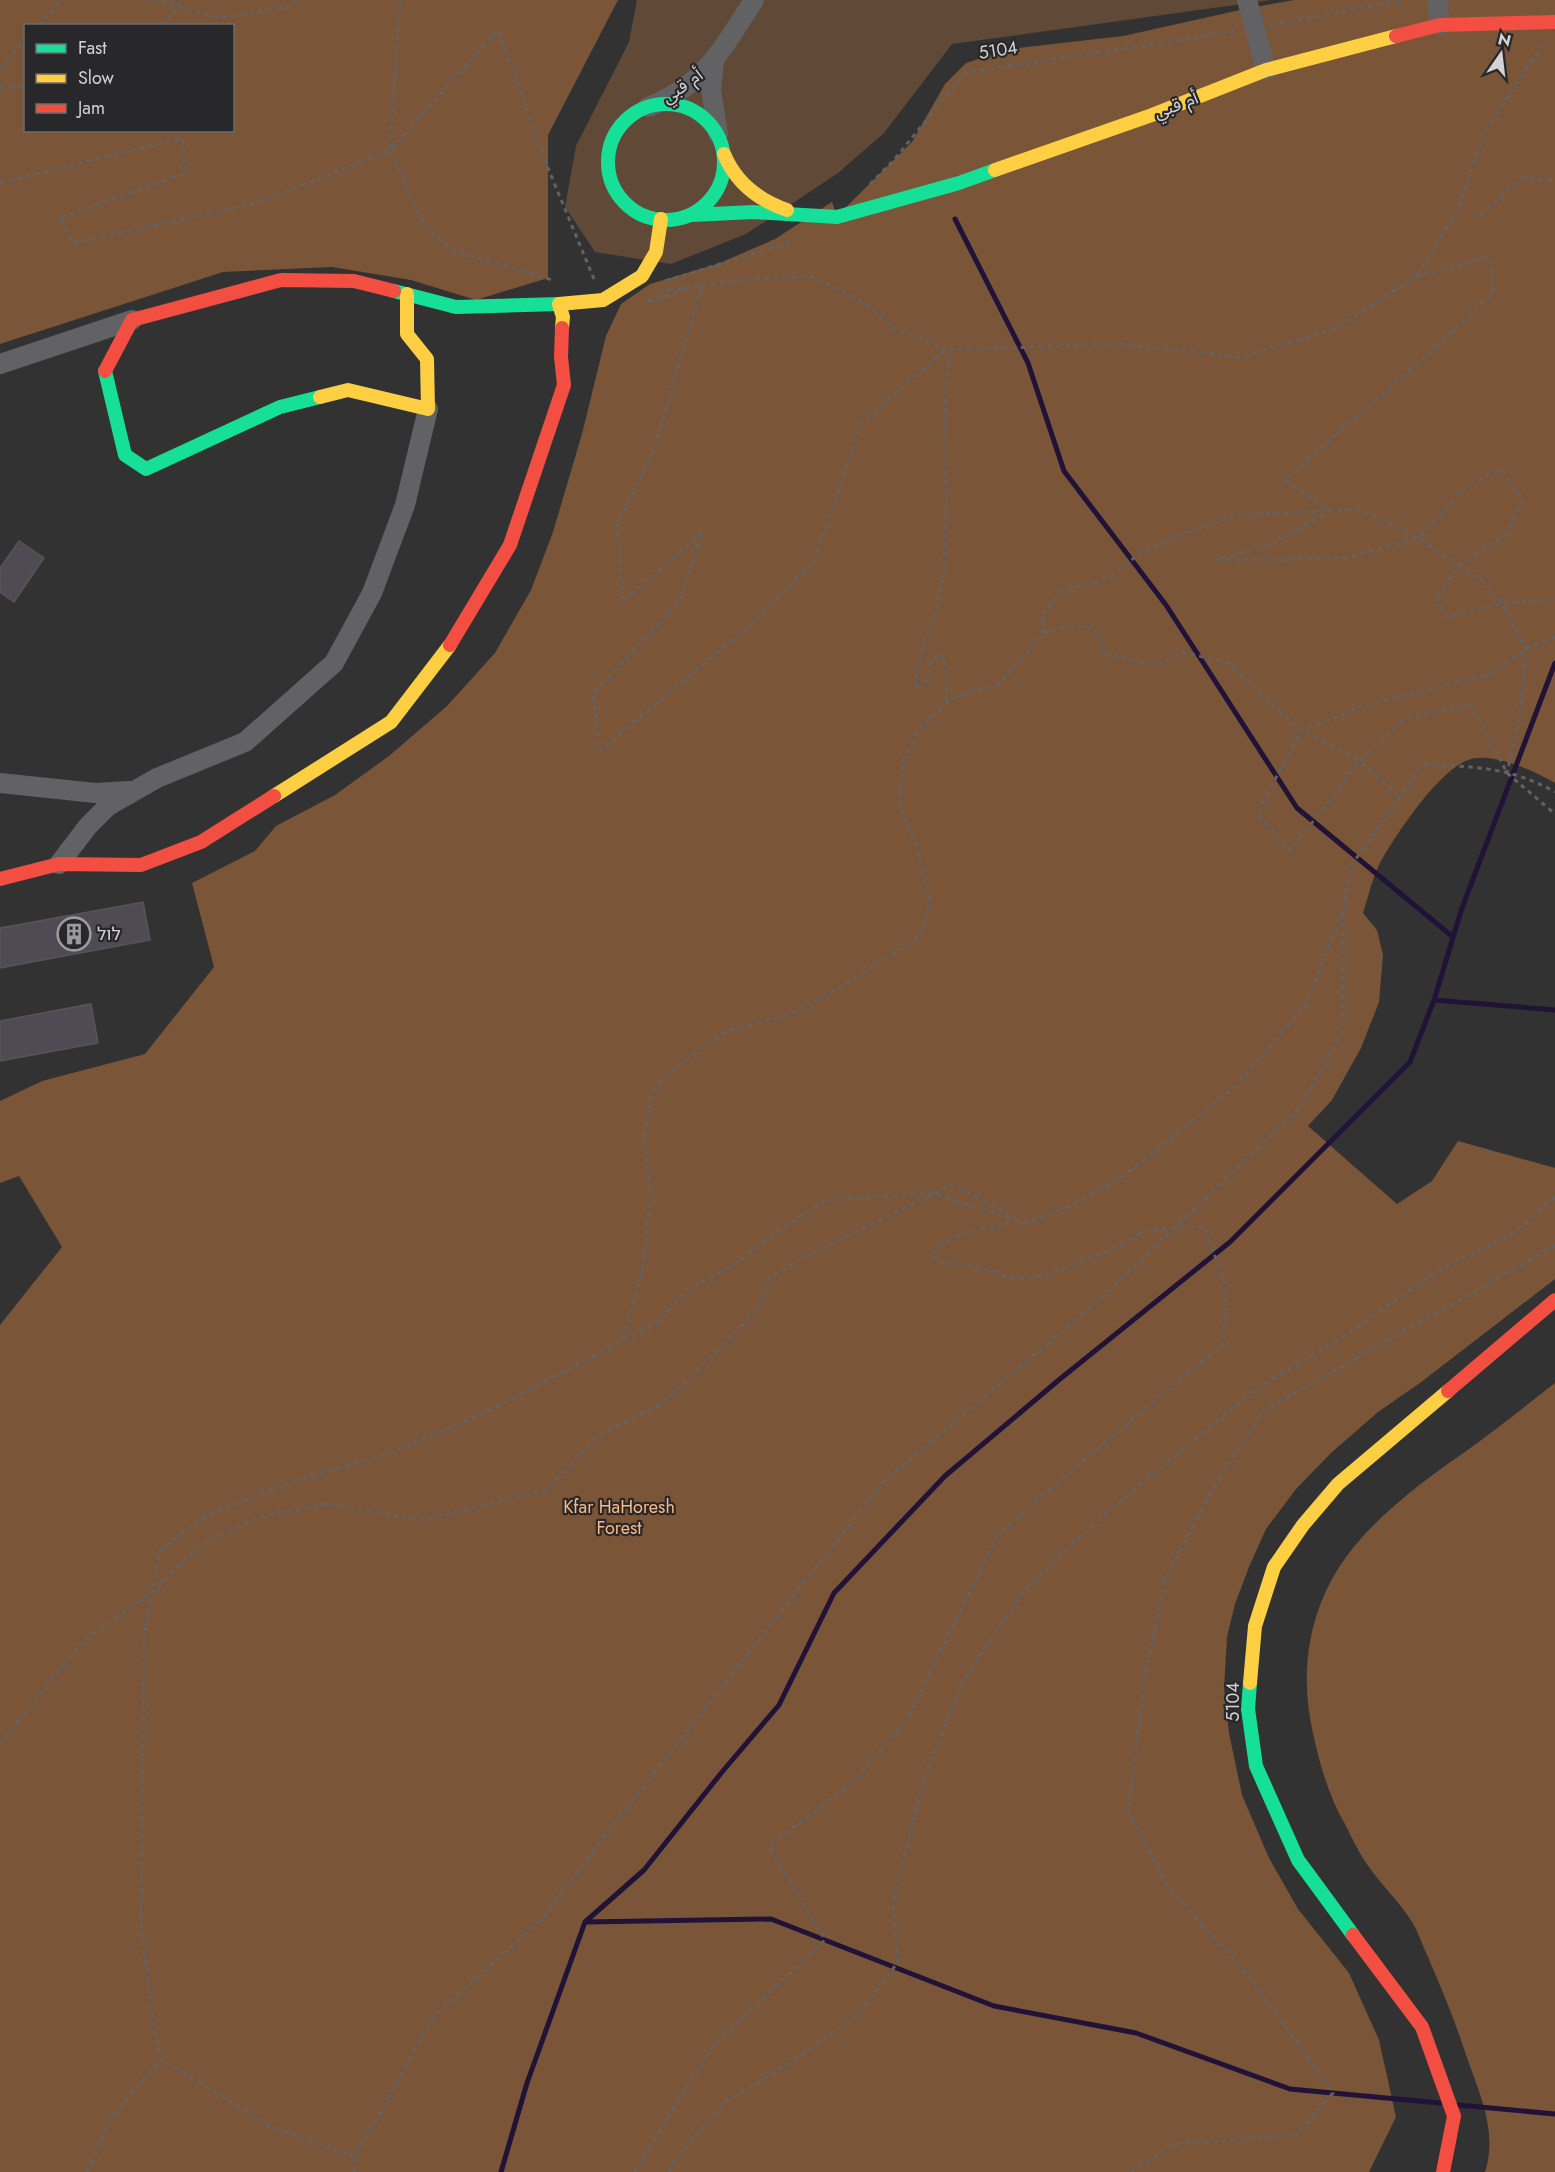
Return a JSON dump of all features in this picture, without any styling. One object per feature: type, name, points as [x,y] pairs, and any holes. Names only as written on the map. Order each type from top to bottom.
[{"type":"street","name":"أم قبي","points":[[648,107],[671,98],[691,84],[714,62],[754,0]]},
{"type":"street","points":[[1247,0],[1266,70]]},
{"type":"street","points":[[1437,0],[1440,25]]},
{"type":"street","name":"أم قبي","points":[[692,215],[753,212],[837,217],[959,183],[1152,115],[1266,70],[1440,25],[1555,22]]},
{"type":"street","name":"أم قبي","points":[[714,62],[711,90],[718,134]]},
{"type":"street","points":[[668,104],[688,108],[705,118],[718,134],[725,166],[720,186],[709,203],[692,215],[673,220],[652,219],[634,210],[619,196],[610,178],[608,162],[612,142],[622,124],[638,111],[668,104]]},
{"type":"street","name":"أم قبي","points":[[724,154],[735,176],[750,191],[772,205],[803,214]]},
{"type":"street","points":[[0,364],[132,320],[281,280],[354,281],[456,307],[559,304],[603,300],[642,276],[656,252],[661,219]]},
{"type":"street","points":[[59,864],[88,826],[108,806],[157,778],[245,742],[334,663],[372,593],[405,504],[428,409],[427,359],[407,334],[407,294]]},
{"type":"street","points":[[0,879],[59,864],[141,865],[201,842],[391,722],[450,646],[510,546],[564,385],[561,357],[562,317],[559,304]]},
{"type":"street","points":[[132,320],[105,369],[125,456],[146,470],[280,407],[348,390],[428,409]]},
{"type":"street","points":[[0,783],[95,794],[135,791]]},
{"type":"street","name":"5104","points":[[1443,2172],[1454,2116],[1422,2027],[1298,1860],[1256,1766],[1248,1709],[1255,1626],[1274,1567],[1303,1525],[1338,1484],[1555,1300]]},
{"type":"path","points":[[40,24],[61,0]]},
{"type":"path","points":[[153,0],[220,18],[288,7],[297,0]]},
{"type":"path","points":[[163,24],[182,0]]},
{"type":"path","points":[[400,0],[390,151],[424,225],[452,250],[559,282]]},
{"type":"path","name":"5104","points":[[869,185],[893,161],[965,73],[1254,29],[1401,0]]},
{"type":"path","points":[[0,183],[182,138],[186,173],[59,218],[74,243],[256,203],[390,151],[498,29],[548,168],[603,300]]},
{"type":"path","points":[[1416,277],[1457,211],[1485,130],[1550,36]]},
{"type":"path","points":[[0,67],[24,41]]},
{"type":"path","points":[[0,88],[24,85]]},
{"type":"path","points":[[1480,215],[1522,178],[1555,181]]},
{"type":"path","points":[[659,283],[782,246],[800,236]]},
{"type":"path","points":[[702,285],[653,453],[617,526],[623,602],[703,532],[680,601],[592,694],[600,752],[752,623],[814,562],[861,424],[945,350],[1121,344],[1242,357],[1335,329],[1416,277],[1490,257],[1493,293],[1422,360],[1284,480],[1331,510]]},
{"type":"path","points":[[658,291],[762,278],[811,276],[865,303],[895,330],[917,336],[945,350],[950,357],[946,389],[944,462],[947,489],[944,573],[936,612],[923,645],[915,689],[927,681],[930,663],[941,653],[947,666],[945,687],[947,702]]},
{"type":"path","points":[[639,300],[650,301],[702,285]]},
{"type":"path","points":[[1331,510],[1273,544],[1217,560],[1346,558],[1418,538],[1467,486],[1501,469],[1523,500],[1506,534],[1460,566],[1435,597],[1447,617],[1502,603],[1555,600]]},
{"type":"path","points":[[622,1340],[642,1273],[651,1195],[644,1137],[651,1097],[662,1080],[695,1053],[728,1031],[788,1015],[835,990],[920,937],[930,900],[915,844],[899,804],[903,763],[918,730],[947,702],[970,691],[996,686],[1027,654],[1043,633],[1043,615],[1062,591],[1111,577],[1141,552],[1231,516],[1360,509],[1418,538],[1483,581],[1502,603],[1526,649],[1520,715],[1507,772]]},
{"type":"path","points":[[1043,633],[1073,626],[1094,628],[1102,640],[1103,654],[1154,665],[1183,652],[1228,663],[1301,731],[1360,761],[1400,798]]},
{"type":"path","points":[[1555,637],[1526,649],[1492,673],[1366,705],[1301,731],[1257,813],[1290,851],[1360,761],[1405,718],[1472,705],[1507,772],[1555,814]]},
{"type":"path","points":[[354,2172],[355,2157],[434,2016],[542,1919],[618,1818],[882,1484],[1104,1296],[1301,1106],[1343,1031],[1342,924],[1350,867],[1400,798],[1421,764],[1489,768],[1532,779],[1555,792]]},
{"type":"path","points":[[355,2157],[272,2127],[161,2059],[154,2028],[141,1923],[144,1636],[160,1551],[203,1517],[290,1482],[384,1455],[416,1442],[480,1414],[659,1322],[686,1291],[737,1263],[778,1231],[825,1200],[913,1194],[938,1195],[1025,1223],[1070,1206],[1125,1175],[1236,1086],[1306,1005],[1344,908]]},
{"type":"path","points":[[0,1744],[83,1641],[153,1592],[200,1545],[261,1516],[329,1504],[421,1520],[547,1490],[597,1436],[663,1403],[760,1306],[769,1279],[796,1261],[951,1185],[1008,1212],[1008,1225],[964,1232],[938,1246],[932,1256],[943,1263],[975,1266],[1005,1276],[1034,1279],[1107,1252],[1145,1231],[1176,1227],[1204,1227],[1225,1283],[1226,1318],[1222,1346],[1157,1398],[999,1533],[908,1718],[852,1783],[769,1846],[825,1940],[713,2046],[634,2172]]},
{"type":"path","points":[[669,2172],[673,2163],[724,2102],[789,2064],[860,2013],[898,1962],[893,1901],[924,1779],[963,1681],[1024,1590],[1105,1514],[1253,1391],[1350,1332],[1442,1268],[1512,1234],[1555,1197]]},
{"type":"path","points":[[87,2172],[111,2118],[161,2059]]},
{"type":"shaded area","points":[[637,0],[1271,0],[952,44],[884,133],[838,173],[746,234],[671,264],[595,252],[565,207],[576,146],[629,42]]},
{"type":"green space","points":[[0,0],[618,0],[548,135],[548,278],[476,300],[411,280],[332,267],[223,272],[0,344]]},
{"type":"green space","name":"Kfar HaHoresh Forest","points":[[1294,0],[1555,0],[1555,783],[1525,768],[1501,760],[1478,758],[1468,760],[1444,777],[1406,822],[1379,865],[1363,913],[1377,930],[1383,955],[1379,1002],[1361,1048],[1332,1100],[1308,1126],[1397,1204],[1432,1181],[1458,1141],[1555,1168],[1555,1279],[1420,1383],[1378,1412],[1331,1453],[1296,1489],[1266,1529],[1235,1604],[1227,1637],[1224,1688],[1229,1733],[1242,1795],[1269,1858],[1298,1909],[1349,1973],[1379,2040],[1396,2117],[1369,2172],[0,2172],[0,1325],[62,1247],[19,1176],[0,1183],[0,1101],[42,1081],[145,1054],[214,967],[192,883],[255,851],[276,826],[335,795],[389,756],[447,706],[495,653],[531,590],[553,532],[582,434],[606,336],[621,304],[650,284],[720,263],[775,239],[832,202],[837,216],[912,142],[945,84],[966,63],[1009,49],[1123,36]]},
{"type":"green space","points":[[1555,1383],[1555,2172],[1485,2172],[1489,2156],[1488,2125],[1485,2109],[1460,2037],[1415,1928],[1366,1862],[1330,1793],[1309,1712],[1307,1670],[1313,1628],[1327,1588],[1338,1569],[1364,1535],[1415,1488]]},
{"type":"building","points":[[19,541],[44,558],[14,602],[0,592],[0,568]]},
{"type":"building","name":"לול","points":[[143,902],[150,940],[0,968],[0,928]]},
{"type":"building","points":[[91,1004],[98,1043],[0,1061],[0,1021]]},
{"type":"waterway","points":[[955,219],[1028,363],[1064,471],[1166,605],[1297,808],[1453,937]]},
{"type":"waterway","points":[[501,2172],[527,2083],[585,1922],[644,1870],[779,1705],[834,1593],[945,1476],[1060,1379],[1230,1242],[1410,1062],[1434,1000],[1462,908],[1555,663]]},
{"type":"waterway","points":[[1434,1000],[1555,1010]]},
{"type":"waterway","points":[[585,1922],[771,1919],[994,2006],[1136,2033],[1290,2089],[1440,2103]]},
{"type":"waterway","points":[[1458,2105],[1555,2114]]},
{"type":"traffic: fast","points":[[666,104],[688,108],[707,121],[720,140],[724,162],[720,184],[707,203],[688,216],[666,220],[644,216],[625,203],[612,184],[608,162],[612,140],[625,121],[644,108],[666,104]]},
{"type":"traffic: fast","points":[[692,215],[753,212],[837,217],[959,183],[995,170]]},
{"type":"traffic: fast","points":[[394,291],[456,307],[559,304]]},
{"type":"traffic: fast","points":[[105,371],[125,455],[146,469],[280,407],[320,397]]},
{"type":"traffic: fast","points":[[1250,1683],[1248,1709],[1256,1766],[1298,1860],[1353,1935]]},
{"type":"traffic: slow","points":[[995,170],[1152,115],[1266,70],[1396,36]]},
{"type":"traffic: slow","points":[[724,154],[735,174],[749,189],[757,196],[787,210]]},
{"type":"traffic: slow","points":[[562,328],[563,317],[559,304],[603,300],[642,276],[656,252],[661,219]]},
{"type":"traffic: slow","points":[[320,397],[348,390],[428,409],[427,359],[407,334],[407,294]]},
{"type":"traffic: slow","points":[[274,796],[391,722],[450,645]]},
{"type":"traffic: slow","points":[[1250,1683],[1255,1626],[1274,1567],[1303,1525],[1338,1484],[1448,1391]]},
{"type":"traffic: jam","points":[[1396,36],[1440,25],[1555,22]]},
{"type":"traffic: jam","points":[[105,371],[132,320],[281,280],[354,281],[394,291]]},
{"type":"traffic: jam","points":[[450,645],[510,545],[564,385],[561,357],[562,328]]},
{"type":"traffic: jam","points":[[0,879],[59,864],[141,865],[201,842],[274,796]]},
{"type":"traffic: jam","points":[[1448,1391],[1555,1300]]},
{"type":"traffic: jam","points":[[1353,1935],[1422,2027],[1454,2116],[1443,2172]]},
{"type":"place","name":"לול","points":[[74,934]]}]
